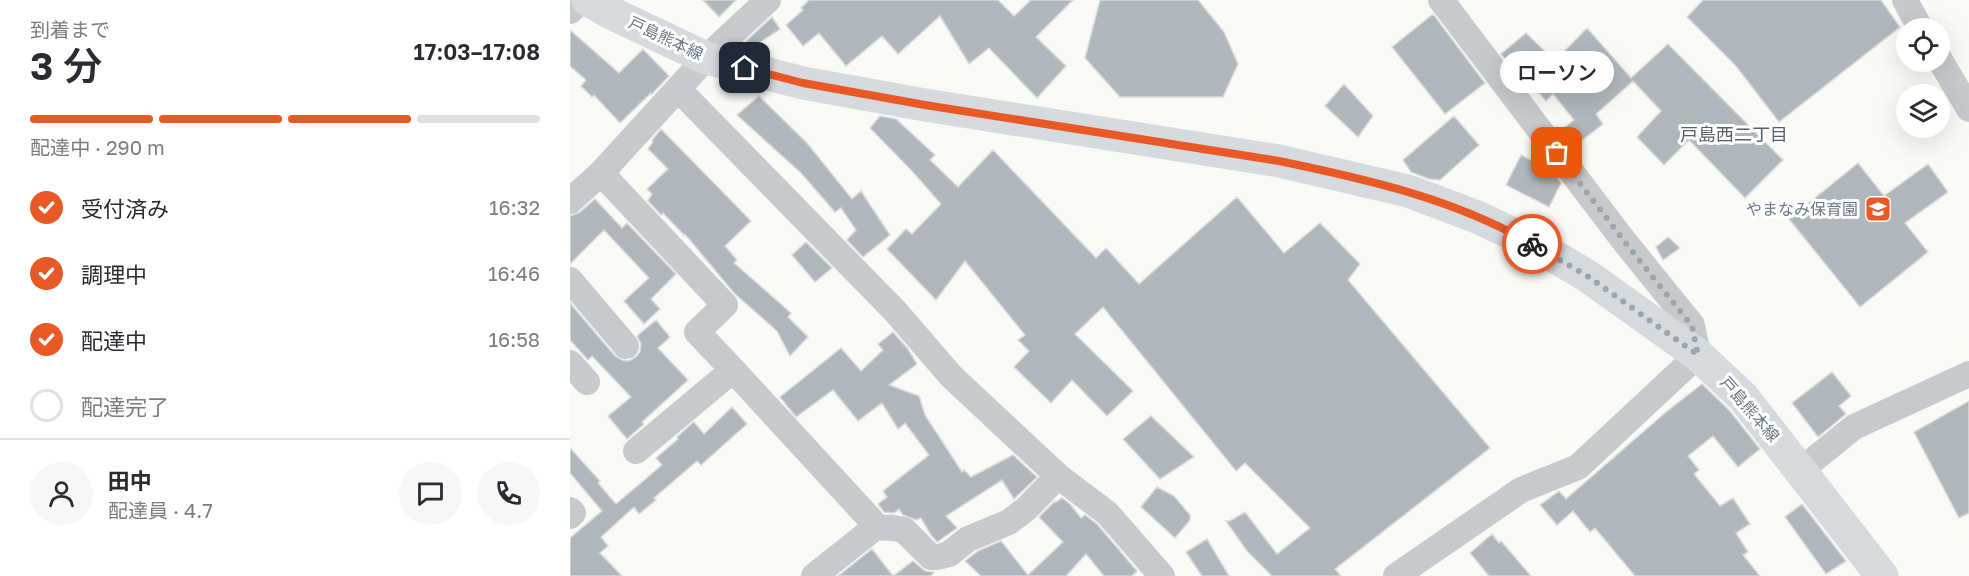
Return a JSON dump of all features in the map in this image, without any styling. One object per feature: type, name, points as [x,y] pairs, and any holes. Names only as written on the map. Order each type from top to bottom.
[{"type":"main road","name":"戸島熊本線","points":[[588,0],[706,58],[803,83],[925,105],[1279,161],[1408,191],[1477,217],[1526,240],[1586,275],[1698,355],[1743,397],[1882,576]]},
{"type":"street","points":[[570,11],[581,0]]},
{"type":"street","points":[[570,201],[601,173],[706,58],[768,0]]},
{"type":"street","points":[[1396,576],[1521,490],[1578,467],[1698,355],[1692,326],[1624,241],[1441,0]]},
{"type":"street","points":[[1905,0],[1915,18]]},
{"type":"street","points":[[1947,72],[1969,109]]},
{"type":"street","points":[[679,90],[896,311],[951,376],[1058,476],[1107,513],[1162,576]]},
{"type":"street","points":[[601,173],[725,305],[698,332],[872,521],[874,526],[872,531],[819,574]]},
{"type":"street","points":[[570,280],[626,346]]},
{"type":"street","points":[[570,363],[587,382]]},
{"type":"street","points":[[636,452],[733,370]]},
{"type":"street","points":[[1801,470],[1854,427],[1969,374]]},
{"type":"street","points":[[874,526],[904,530],[931,556],[938,557],[949,554],[968,539],[1009,522],[1026,509],[1058,476]]},
{"type":"street","points":[[570,510],[573,513],[570,516]]},
{"type":"building","points":[[703,0],[736,0],[719,17]]},
{"type":"building","points":[[809,0],[998,0],[1014,16],[1031,0],[1073,0],[1036,37],[1066,66],[1037,98],[989,48],[969,64],[940,16],[898,54],[882,36],[846,66],[819,33],[803,46],[786,25],[803,10],[801,8]]},
{"type":"building","points":[[1100,0],[1198,0],[1224,32],[1238,64],[1223,97],[1120,97],[1085,58]]},
{"type":"building","points":[[1703,0],[1881,0],[1896,21],[1896,30],[1779,122],[1736,66],[1687,17]]},
{"type":"building","points":[[1433,14],[1485,83],[1445,114],[1392,47]]},
{"type":"building","points":[[772,17],[780,29],[753,47],[746,41]]},
{"type":"building","points":[[1587,28],[1631,78],[1668,44],[1783,160],[1745,198],[1689,140],[1664,165],[1637,137],[1661,111],[1633,81],[1596,114],[1603,124],[1572,148],[1560,131],[1574,120],[1553,94],[1546,101],[1501,54],[1526,33],[1555,61]]},
{"type":"building","points":[[570,30],[619,73],[643,49],[669,76],[620,123],[594,95],[592,97],[581,86],[586,80],[570,66]]},
{"type":"building","points":[[1344,84],[1373,116],[1358,137],[1325,106]]},
{"type":"building","points":[[759,96],[807,143],[852,199],[861,191],[890,235],[863,257],[847,240],[856,230],[841,208],[835,212],[801,173],[737,115]]},
{"type":"building","points":[[880,116],[896,119],[935,155],[930,160],[958,187],[993,150],[1096,258],[1106,248],[1139,284],[1237,197],[1284,253],[1320,223],[1360,264],[1348,280],[1490,448],[1335,569],[1341,576],[1272,576],[1247,551],[1226,521],[1245,512],[1277,554],[1310,528],[1245,463],[1236,471],[1103,307],[1075,334],[1133,391],[1107,416],[1072,380],[1051,403],[1014,367],[1029,351],[1018,340],[1025,335],[965,261],[936,300],[887,249],[906,229],[912,234],[941,204],[870,128]]},
{"type":"building","points":[[1454,116],[1479,145],[1440,180],[1429,179],[1411,172],[1403,160]]},
{"type":"building","points":[[661,129],[751,221],[725,246],[737,260],[734,263],[791,313],[788,317],[808,337],[790,356],[777,331],[734,293],[685,234],[648,201],[652,194],[647,189],[668,169],[648,149]]},
{"type":"building","points":[[1521,155],[1552,171],[1561,183],[1549,207],[1506,185]]},
{"type":"building","points":[[1858,163],[1884,196],[1928,164],[1948,192],[1905,223],[1928,252],[1860,307],[1789,219]]},
{"type":"building","points":[[595,199],[622,228],[627,223],[676,274],[651,299],[660,309],[644,324],[624,301],[649,278],[604,230],[570,264],[570,216],[580,212]]},
{"type":"building","points":[[1668,237],[1680,248],[1663,260],[1656,247]]},
{"type":"building","points":[[806,242],[832,268],[815,282],[792,255]]},
{"type":"building","points":[[570,303],[615,356],[622,360],[629,361],[636,357],[640,352],[641,344],[637,336],[656,320],[670,337],[658,348],[688,380],[627,439],[608,416],[631,397],[592,356],[588,360],[570,340]]},
{"type":"building","points":[[893,332],[917,364],[889,385],[919,396],[925,415],[962,472],[964,470],[971,477],[1013,455],[1037,477],[1014,499],[1002,480],[946,516],[957,528],[937,542],[921,518],[916,520],[903,515],[899,509],[894,513],[884,512],[878,504],[887,497],[883,491],[929,455],[905,423],[898,429],[882,403],[858,421],[833,390],[796,417],[780,397],[841,348],[861,371],[883,350],[878,344]]},
{"type":"building","points":[[1832,372],[1851,396],[1839,406],[1846,414],[1818,437],[1792,403]]},
{"type":"building","points":[[1702,384],[1729,410],[1760,449],[1738,467],[1713,436],[1688,456],[1699,470],[1694,474],[1720,506],[1733,498],[1750,524],[1736,533],[1748,552],[1743,555],[1760,576],[1635,576],[1595,528],[1590,532],[1573,511],[1557,525],[1540,505],[1559,491],[1566,499],[1666,412]]},
{"type":"building","points":[[1969,401],[1969,513],[1959,518],[1914,432]]},
{"type":"building","points":[[732,407],[747,424],[701,465],[697,461],[639,514],[634,507],[601,537],[608,546],[600,553],[622,576],[570,576],[570,538],[602,511],[570,473],[570,448],[600,481],[598,483],[616,504],[662,465],[656,458],[689,426],[694,422],[704,434]]},
{"type":"building","points":[[1151,416],[1194,457],[1160,479],[1123,439]]},
{"type":"building","points":[[1157,487],[1174,496],[1190,515],[1190,520],[1175,538],[1141,507]]},
{"type":"building","points":[[1062,498],[1081,518],[1085,515],[1097,524],[1137,571],[1132,576],[1104,576],[1086,554],[1066,576],[981,576],[965,561],[978,551],[1001,541],[1028,575],[1063,542],[1039,517],[1055,501]]},
{"type":"building","points":[[1802,504],[1846,561],[1826,574],[1785,517]]},
{"type":"building","points":[[1492,534],[1499,543],[1501,541],[1531,576],[1489,576],[1470,553]]},
{"type":"building","points":[[1207,539],[1229,576],[1202,576],[1186,552]]},
{"type":"building","points":[[872,549],[893,576],[838,576]]},
{"type":"building","points":[[913,561],[925,571],[934,572],[931,576],[893,576]]},
{"type":"way so far","points":[[1532,244],[1586,275],[1698,355],[1692,326],[1557,153]]},
{"type":"place","name":"ローソン","points":[[1557,153]]},
{"type":"place","name":"やまなみ保育園","points":[[1878,209]]},
{"type":"district","name":"戸島西二丁目","points":[[1734,134]]},
{"type":"route","points":[[745,68],[803,83],[925,105],[1279,161],[1336,173],[1408,191],[1477,217],[1532,244]]}]
